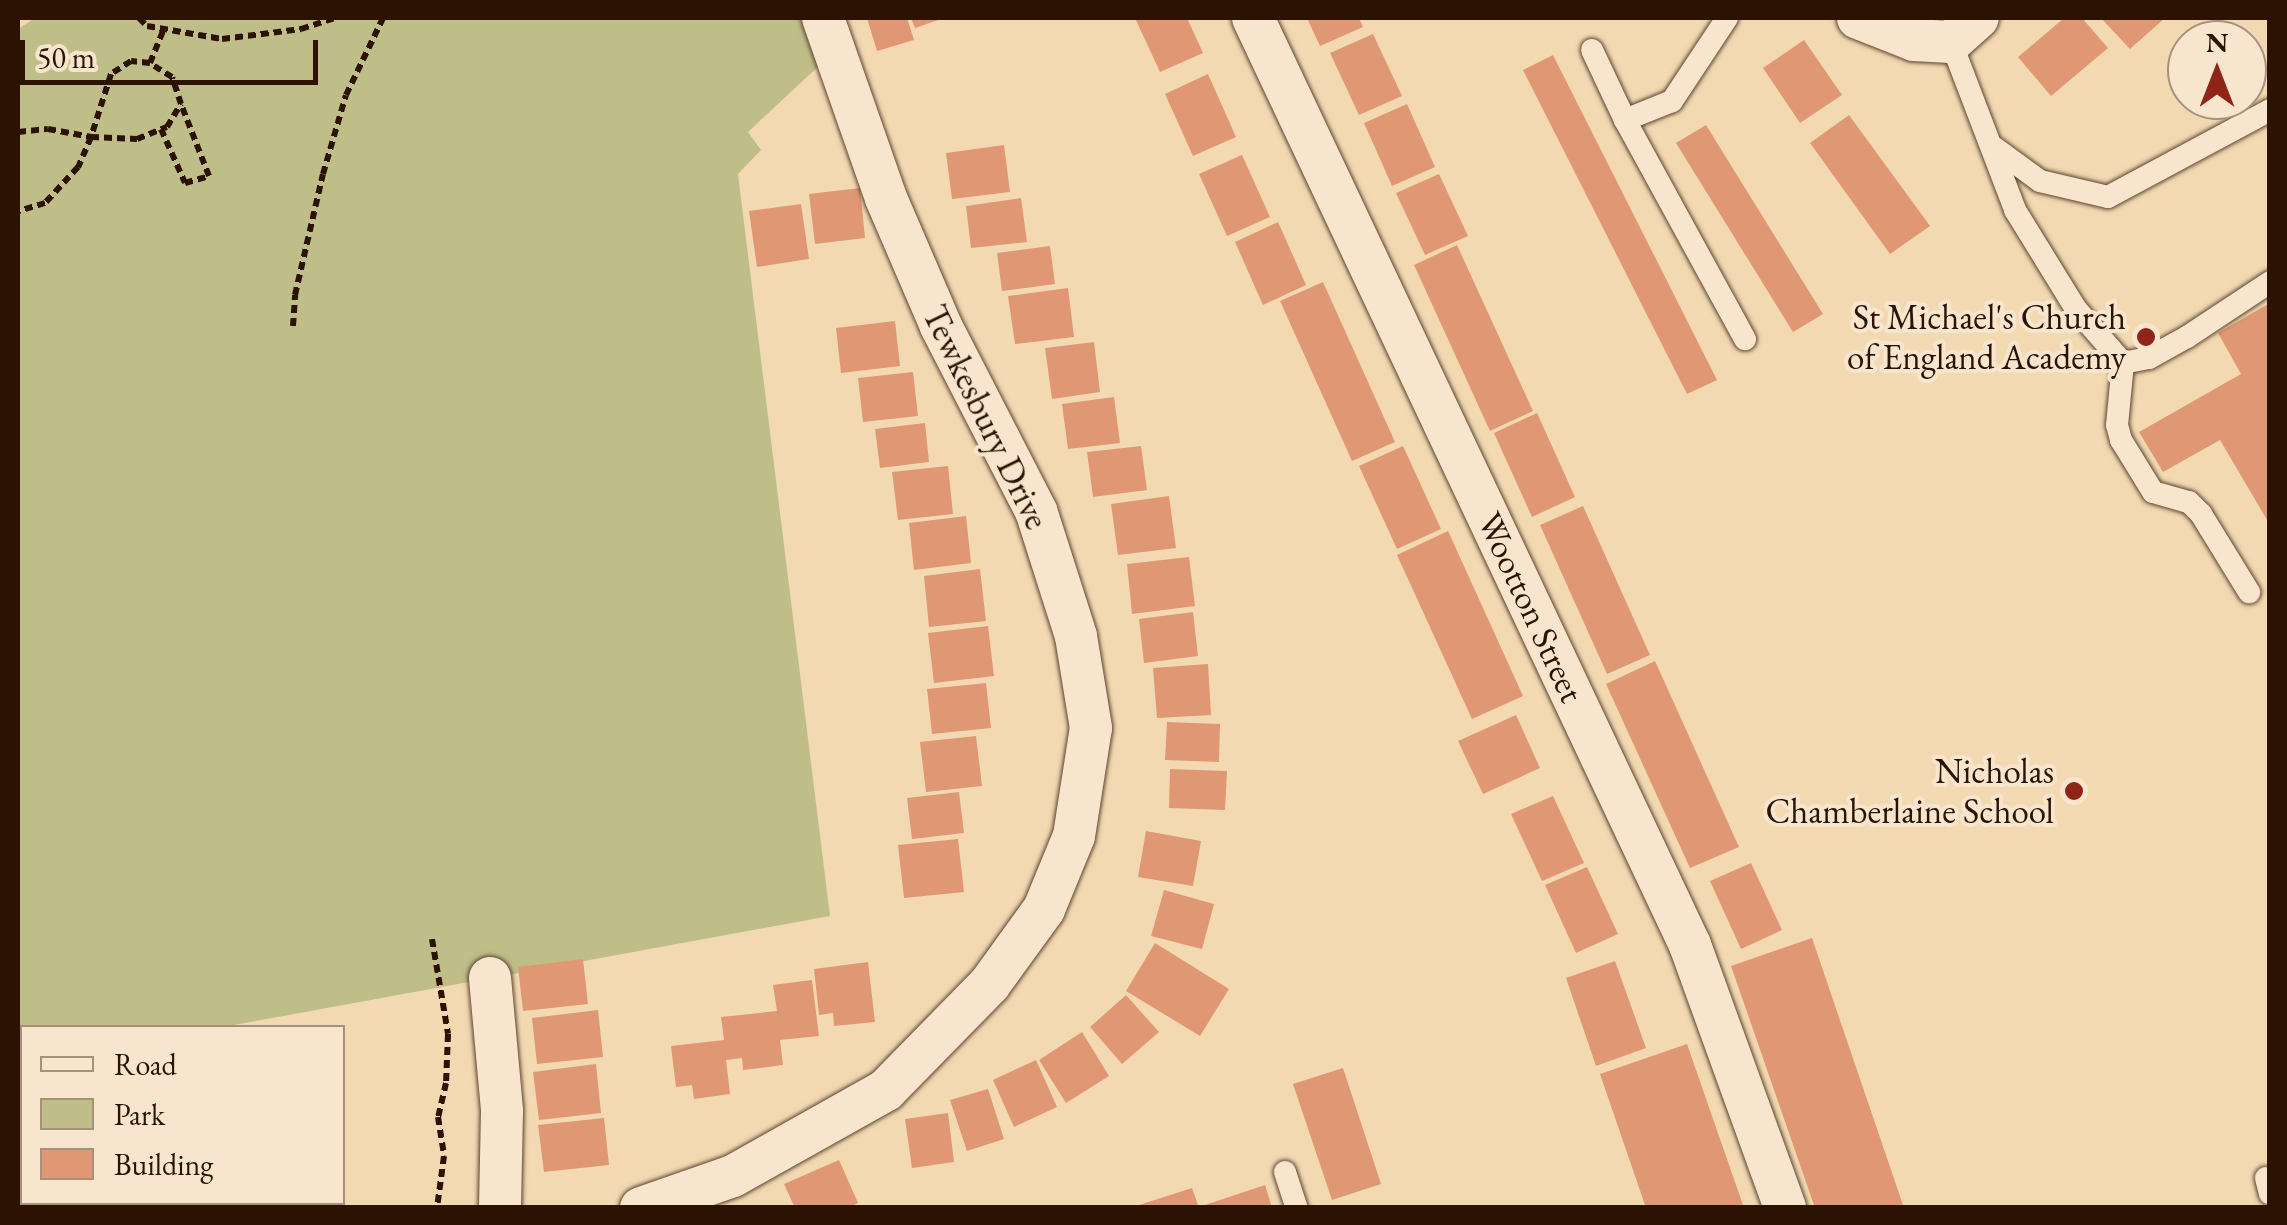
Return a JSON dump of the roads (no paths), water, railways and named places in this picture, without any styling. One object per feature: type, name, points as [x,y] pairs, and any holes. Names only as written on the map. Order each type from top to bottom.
[{"type":"street","name":"Tewkesbury Drive","points":[[641,1208],[733,1176],[886,1090],[989,985],[1044,909],[1074,836],[1090,728],[1076,636],[1036,511],[941,326],[886,198],[823,18]]},
{"type":"street","name":"Wootton Street","points":[[1252,18],[1690,945],[1784,1208]]},
{"type":"street","points":[[1858,18],[1914,40],[1964,30]]},
{"type":"street","points":[[490,978],[502,1111],[500,1208]]},
{"type":"lane","points":[[1625,120],[1672,101],[1727,18]]},
{"type":"lane","points":[[1964,30],[2015,210],[2076,309],[2123,363],[2117,425],[2121,440],[2153,492],[2189,502],[2201,514],[2249,592]]},
{"type":"lane","points":[[1592,50],[1625,120],[1745,339]]},
{"type":"lane","points":[[1995,148],[2040,181],[2108,197],[2270,110]]},
{"type":"lane","points":[[2123,363],[2149,358],[2270,282]]},
{"type":"lane","points":[[1285,1172],[1297,1208]]},
{"type":"place","name":"St Michael's Church of England Academy","points":[[2146,337]]},
{"type":"place","name":"Nicholas Chamberlaine School","points":[[2074,791]]}]
